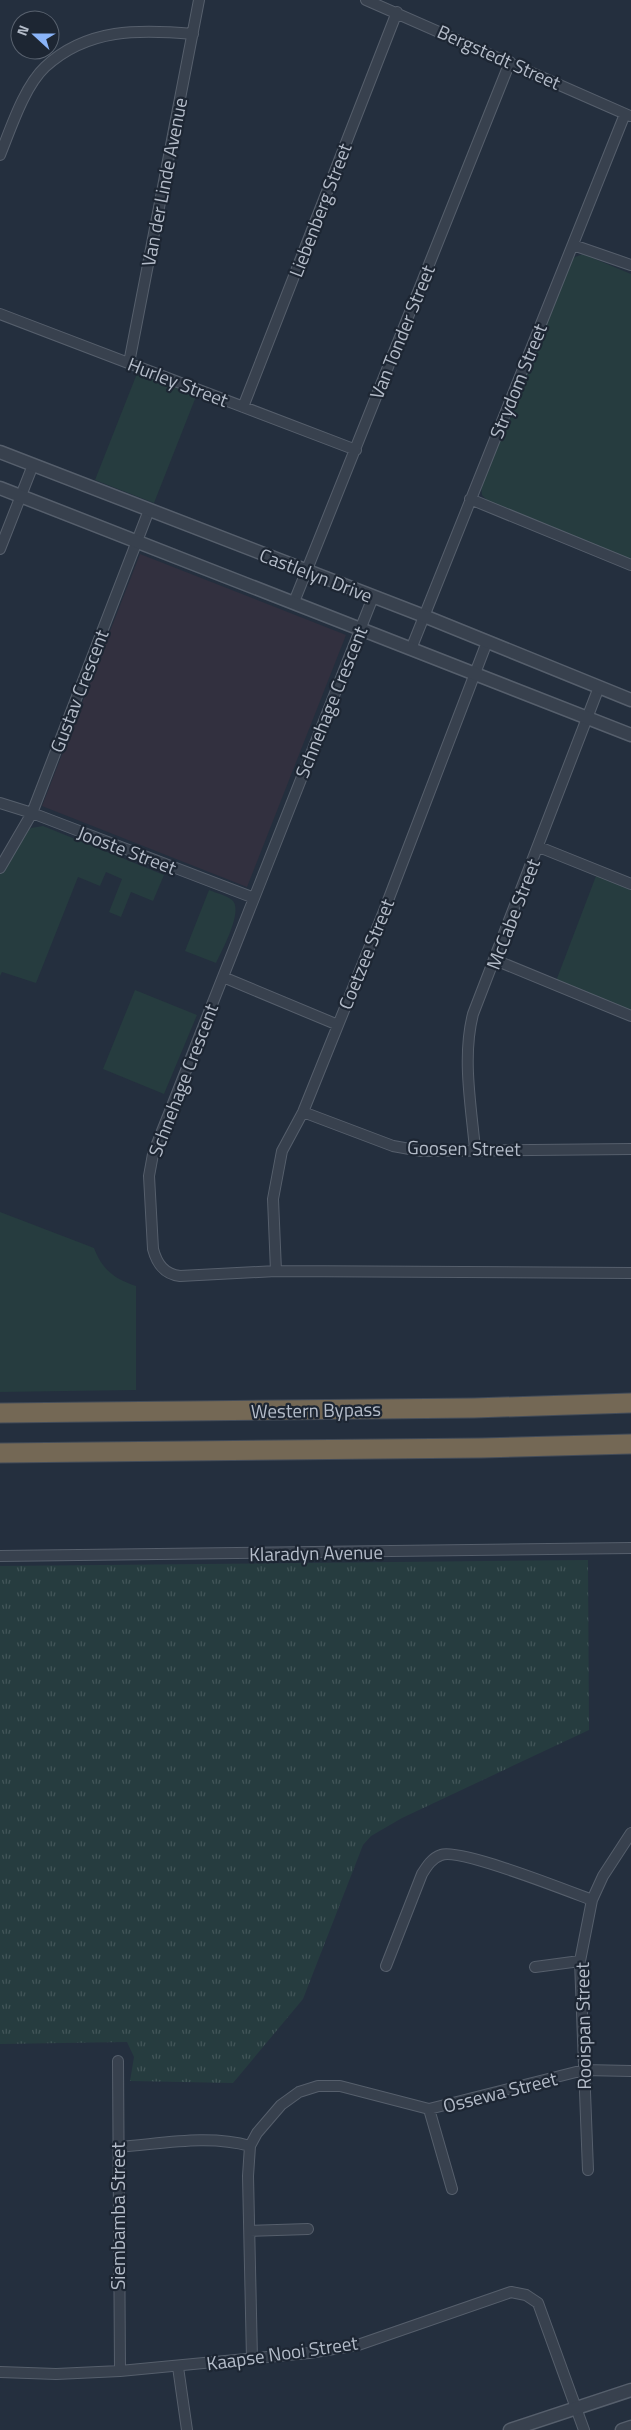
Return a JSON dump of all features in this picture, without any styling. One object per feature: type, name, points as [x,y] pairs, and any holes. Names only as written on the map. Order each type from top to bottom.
[{"type":"highway","name":"Western Bypass","points":[[0,1413],[474,1408],[631,1403]]},
{"type":"highway","name":"Western Bypass","points":[[0,1453],[482,1448],[631,1444]]},
{"type":"street","name":"Van der Linde Avenue","points":[[129,363],[199,0]]},
{"type":"street","name":"Bergstedt Street","points":[[366,0],[628,115]]},
{"type":"street","name":"Liebenberg Street","points":[[243,407],[397,12]]},
{"type":"street","points":[[0,155],[15,116],[39,75],[46,67],[72,48],[95,37],[124,31],[144,30],[193,34]]},
{"type":"street","name":"Van Tonder Street","points":[[294,602],[510,62]]},
{"type":"street","name":"Strydom Street","points":[[412,649],[573,245],[628,115]]},
{"type":"street","points":[[573,245],[631,266]]},
{"type":"street","name":"Hurley Street","points":[[0,314],[356,450]]},
{"type":"street","name":"Castlelyn Drive","points":[[0,452],[424,616],[631,700]]},
{"type":"street","points":[[0,549],[33,465]]},
{"type":"street","name":"Castlelyn Drive","points":[[0,488],[631,735]]},
{"type":"street","points":[[470,500],[631,565]]},
{"type":"street","name":"Gustav Crescent","points":[[0,868],[32,813],[149,510]]},
{"type":"street","name":"Schnehage Crescent","points":[[374,597],[360,628],[153,1154],[149,1176],[153,1249],[156,1260],[160,1267],[172,1275],[276,1271],[631,1273]]},
{"type":"street","name":"Coetzee Street","points":[[276,1271],[273,1199],[282,1152],[303,1112],[488,642]]},
{"type":"street","name":"McCabe Street","points":[[475,1149],[468,1057],[469,1035],[473,1014],[539,847],[599,687]]},
{"type":"street","name":"Jooste Street","points":[[0,803],[32,813],[254,898]]},
{"type":"street","points":[[539,847],[631,884]]},
{"type":"street","points":[[495,960],[631,1016]]},
{"type":"street","points":[[223,977],[338,1025]]},
{"type":"street","name":"Goosen Street","points":[[303,1112],[393,1146],[421,1151],[631,1149]]},
{"type":"street","name":"Klaradyn Avenue","points":[[0,1556],[631,1548]]},
{"type":"street","name":"Rooispan Street","points":[[588,2170],[580,1961],[592,1900],[603,1876],[631,1833]]},
{"type":"street","points":[[386,1966],[422,1874],[430,1862],[441,1855],[466,1856],[592,1900]]},
{"type":"street","points":[[535,1967],[580,1961]]},
{"type":"street","name":"Siembamba Street","points":[[118,2061],[120,2371]]},
{"type":"street","name":"Ossewa Street","points":[[252,2359],[248,2176],[250,2146],[257,2132],[281,2105],[299,2092],[318,2086],[340,2086],[430,2109],[584,2070],[631,2071]]},
{"type":"street","name":"Ossewa Street","points":[[430,2109],[452,2189]]},
{"type":"street","points":[[118,2147],[212,2140],[237,2142],[250,2146]]},
{"type":"street","points":[[250,2231],[308,2229]]},
{"type":"street","name":"Kaapse Nooi Street","points":[[0,2372],[56,2374],[120,2371],[178,2367],[309,2353],[358,2345],[511,2292],[526,2295],[538,2303],[584,2430]]},
{"type":"street","points":[[178,2367],[186,2430]]},
{"type":"street","points":[[510,2430],[631,2390]]},
{"type":"street","points":[[622,2430],[631,2427]]},
{"type":"shaded area","points":[[140,554],[346,635],[247,887],[42,806]]},
{"type":"green space","points":[[583,254],[631,274],[631,561],[490,503],[482,495],[481,485],[570,259]]},
{"type":"green space","points":[[138,371],[197,394],[154,503],[95,480]]},
{"type":"green space","points":[[43,826],[164,875],[153,901],[131,892],[121,917],[109,912],[122,879],[106,872],[100,886],[78,877],[36,983],[2,972],[0,976],[0,872],[23,833],[31,828]]},
{"type":"green space","points":[[596,876],[631,890],[631,1012],[556,981]]},
{"type":"green space","points":[[209,890],[230,898],[235,905],[234,921],[216,963],[185,951]]},
{"type":"green space","points":[[135,990],[197,1015],[164,1094],[103,1069]]},
{"type":"green space","points":[[0,1212],[94,1248],[101,1262],[110,1272],[121,1280],[136,1286],[136,1390],[0,1392]]},
{"type":"green space","points":[[588,1560],[589,1730],[402,1818],[371,1836],[363,1845],[303,1999],[233,2083],[130,2081],[134,2057],[127,2042],[0,2044],[0,1566]]}]
